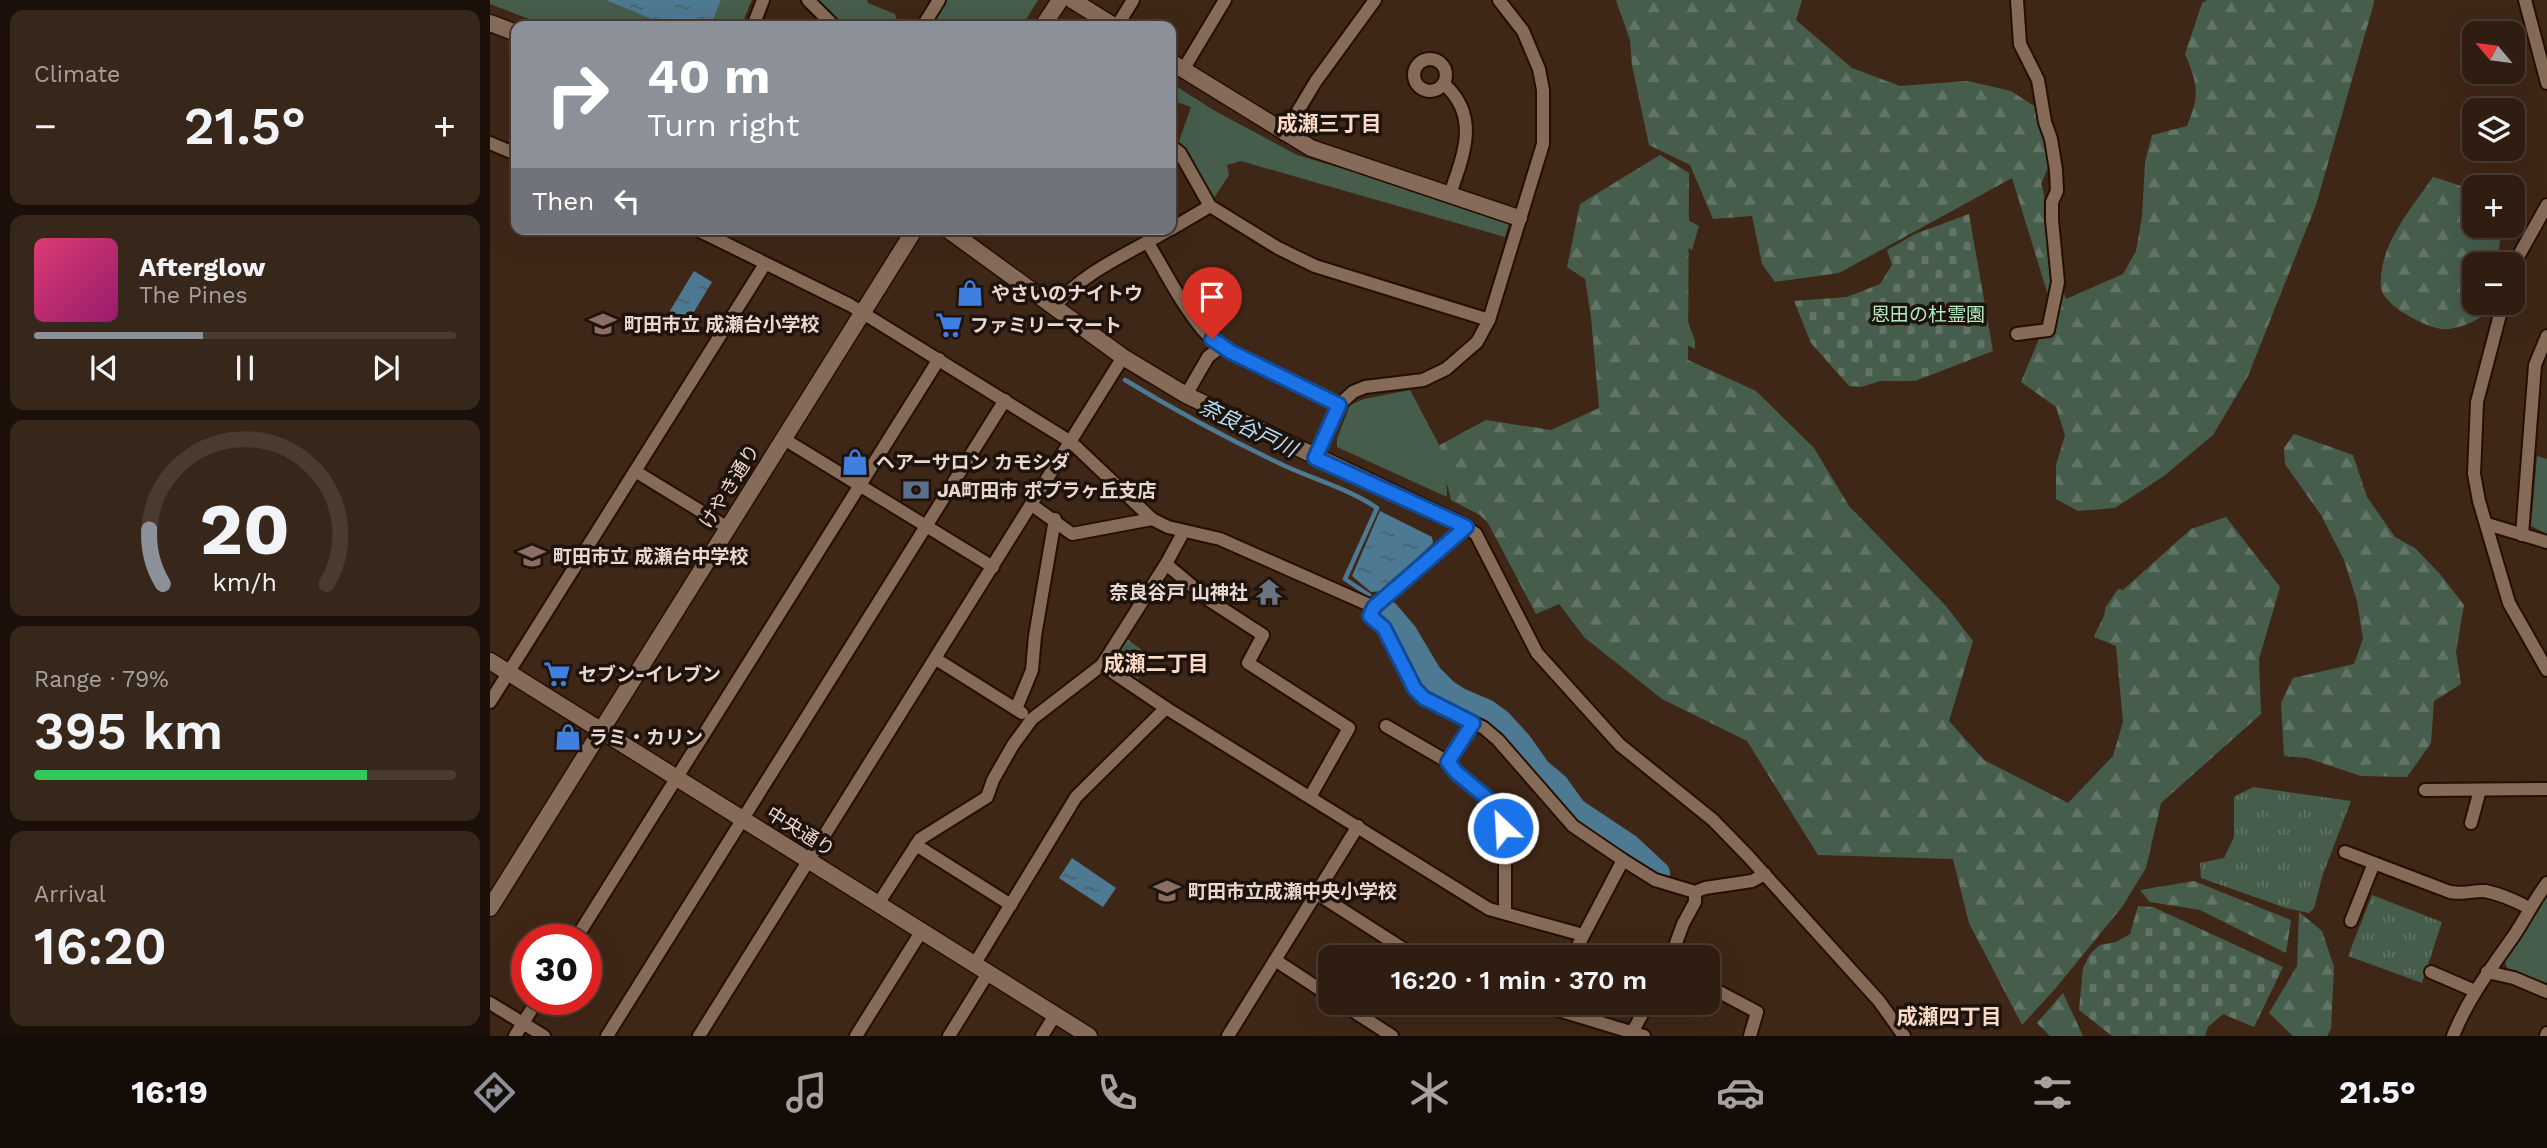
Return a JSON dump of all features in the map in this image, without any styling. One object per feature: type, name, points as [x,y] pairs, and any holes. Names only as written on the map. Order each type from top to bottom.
[{"type":"street","points":[[755,21],[763,0]]},
{"type":"street","points":[[808,0],[829,21]]},
{"type":"street","points":[[926,21],[939,0]]},
{"type":"street","points":[[1046,21],[1060,0]]},
{"type":"street","points":[[1072,0],[1107,21]]},
{"type":"street","points":[[1118,21],[1133,0]]},
{"type":"street","points":[[1225,0],[1177,66],[1284,134],[1326,155],[1519,218]]},
{"type":"street","points":[[1284,134],[1316,81],[1376,0]]},
{"type":"street","points":[[1315,458],[1339,405],[1353,392],[1365,387],[1423,380],[1446,369],[1477,342],[1489,320],[1543,144],[1543,90],[1539,69],[1523,31],[1499,0]]},
{"type":"street","points":[[2017,0],[2021,44],[2038,80],[2056,170],[2057,191],[2052,202],[2052,220],[2058,282],[2048,330],[2017,334]]},
{"type":"street","points":[[2525,0],[2547,83]]},
{"type":"street","points":[[490,23],[511,31]]},
{"type":"street","points":[[1444,84],[1462,106],[1468,128],[1450,194]]},
{"type":"street","points":[[490,143],[511,152]]},
{"type":"street","points":[[1176,150],[1210,206],[1278,248],[1315,266],[1489,320]]},
{"type":"street","points":[[2521,252],[2547,205]]},
{"type":"street","points":[[1176,226],[1210,206]]},
{"type":"street","points":[[708,235],[863,313],[1071,442],[1152,519],[1184,531],[1220,538],[1374,607]]},
{"type":"street","name":"けやき通り","points":[[490,908],[911,235]]},
{"type":"street","points":[[955,235],[1123,357],[1186,395],[1476,534],[1537,653],[1620,745],[1713,820],[1765,874],[1879,1001],[1903,1036]]},
{"type":"street","points":[[1054,308],[1063,296],[1098,271],[1161,235]]},
{"type":"street","points":[[1148,243],[1202,330],[1212,339],[1231,352],[1339,405]]},
{"type":"street","points":[[490,702],[765,264]]},
{"type":"street","points":[[2499,315],[2477,402],[2474,474],[2508,603],[2547,670]]},
{"type":"street","points":[[2522,535],[2535,365],[2547,336]]},
{"type":"street","points":[[1186,395],[1208,357],[1223,345]]},
{"type":"street","points":[[699,1036],[1123,357]]},
{"type":"street","points":[[585,924],[939,359]]},
{"type":"street","points":[[607,1036],[1005,400]]},
{"type":"street","points":[[784,439],[993,567]]},
{"type":"street","points":[[635,471],[728,528]]},
{"type":"street","points":[[1032,505],[1055,519],[1072,534],[1152,519]]},
{"type":"street","points":[[1017,709],[1032,670],[1035,636],[1055,519]]},
{"type":"street","points":[[2487,524],[2547,542]]},
{"type":"street","points":[[1466,527],[1374,607],[1370,616],[1384,628],[1415,689],[1424,698],[1484,728],[1498,740],[1573,825],[1655,880],[1695,892],[1752,881],[1765,874]]},
{"type":"street","points":[[878,904],[920,839],[987,797],[993,780],[1013,745],[1032,719],[1102,665],[1184,531]]},
{"type":"street","points":[[1166,564],[1209,600],[1263,635],[1248,663],[1349,728],[1310,797]]},
{"type":"street","points":[[936,659],[1032,719]]},
{"type":"street","name":"中央通り","points":[[490,661],[1089,1036]]},
{"type":"street","points":[[1102,665],[1166,708],[1489,909],[1583,935]]},
{"type":"street","points":[[949,1036],[1011,905],[1076,796],[1166,708]]},
{"type":"street","points":[[1448,762],[1473,723]]},
{"type":"street","points":[[1385,726],[1448,762],[1457,773],[1504,812],[1505,912]]},
{"type":"street","points":[[2425,790],[2547,789]]},
{"type":"street","points":[[2471,823],[2480,790]]},
{"type":"street","points":[[1232,1034],[1358,826]]},
{"type":"street","points":[[916,845],[1011,905]]},
{"type":"street","points":[[2345,852],[2449,892],[2463,895],[2482,891],[2514,900],[2529,908]]},
{"type":"street","points":[[1578,945],[1623,860]]},
{"type":"street","points":[[2351,921],[2374,863]]},
{"type":"street","points":[[2453,1036],[2475,991],[2547,883]]},
{"type":"street","points":[[1676,945],[1695,902],[1695,892]]},
{"type":"street","points":[[1316,893],[1397,945]]},
{"type":"street","points":[[856,1036],[921,932]]},
{"type":"street","points":[[1275,960],[1318,988]]},
{"type":"street","points":[[2431,972],[2475,991]]},
{"type":"street","points":[[2487,972],[2514,978],[2547,992]]},
{"type":"street","points":[[1720,992],[1757,1012],[1750,1036]]},
{"type":"street","points":[[490,1003],[544,1036]]},
{"type":"street","points":[[514,1036],[528,1015]]},
{"type":"street","points":[[1042,1036],[1055,1015]]},
{"type":"street","points":[[1360,1015],[1392,1036]]},
{"type":"street","points":[[1580,1015],[1639,1034],[1645,1015]]},
{"type":"green space","points":[[490,0],[752,0],[743,21],[534,21],[490,4]]},
{"type":"green space","points":[[818,0],[867,0],[868,3],[895,14],[897,21],[838,21]]},
{"type":"green space","points":[[946,0],[1038,0],[1025,21],[932,21]]},
{"type":"green space","points":[[1616,0],[1802,0],[1796,20],[1852,68],[1900,86],[1968,81],[2011,91],[2045,113],[2054,154],[2041,184],[2045,226],[2052,258],[2066,299],[2123,274],[2136,251],[2142,217],[2145,162],[2152,135],[2187,126],[2194,106],[2195,82],[2185,54],[2202,3],[2207,0],[2374,0],[2374,3],[2316,205],[2248,376],[2213,435],[2164,476],[2115,508],[2078,511],[2056,499],[2056,465],[2065,435],[2056,407],[2021,382],[2052,308],[2012,178],[1839,273],[1775,282],[1762,264],[1752,216],[1713,219],[1690,165],[1649,145],[1632,65],[1630,40]]},
{"type":"green space","points":[[1176,86],[1215,111],[1297,155],[1510,219],[1505,237],[1241,161],[1227,165],[1229,175],[1212,201],[1178,144],[1191,107],[1176,102]]},
{"type":"green space","points":[[1660,155],[1689,173],[1688,360],[1756,391],[1814,448],[1849,506],[1946,606],[1973,641],[1949,721],[1984,760],[2068,803],[2113,756],[2123,722],[2116,646],[2094,637],[2105,608],[2118,589],[2123,590],[2191,529],[2226,517],[2280,587],[2259,659],[2261,714],[2161,803],[2146,868],[2122,907],[2022,1025],[1969,923],[1953,859],[1818,855],[1747,741],[1662,699],[1585,638],[1559,604],[1536,614],[1488,523],[1480,515],[1451,500],[1438,446],[1486,420],[1551,430],[1599,408],[1585,279],[1567,267],[1580,204]]},
{"type":"green space","points":[[2433,177],[2462,186],[2462,238],[2500,238],[2499,252],[2462,252],[2462,315],[2483,316],[2461,326],[2441,329],[2420,322],[2390,302],[2381,287],[2381,272],[2390,243]]},
{"type":"green space","name":"恩田の杜霊園","points":[[1969,214],[1993,351],[1915,381],[1880,381],[1861,387],[1849,386],[1811,343],[1794,301],[1847,297],[1880,284],[1892,265],[1887,250],[1915,234]]},
{"type":"green space","points":[[1686,219],[1699,226],[1692,250],[1676,241]]},
{"type":"green space","points":[[1616,258],[1632,262],[1628,281],[1611,275]]},
{"type":"green space","points":[[1682,316],[1687,319],[1695,349],[1669,336],[1665,328]]},
{"type":"green space","points":[[1410,390],[1446,458],[1447,497],[1337,447],[1337,439],[1350,405],[1364,399]]},
{"type":"green space","points":[[2294,434],[2353,455],[2367,497],[2395,537],[2415,548],[2464,605],[2456,652],[2461,684],[2434,701],[2431,743],[2407,777],[2361,776],[2307,758],[2284,756],[2281,703],[2293,678],[2354,664],[2363,639],[2357,601],[2344,560],[2321,515],[2285,464],[2284,448]]},
{"type":"green space","points":[[2537,456],[2547,459],[2547,534],[2531,526]]},
{"type":"green space","points":[[1127,639],[1150,656],[1138,679],[1117,668],[1115,660]]},
{"type":"green space","points":[[2253,787],[2351,801],[2323,874],[2314,908],[2309,913],[2286,908],[2201,878],[2200,863],[2224,858],[2234,837],[2234,797]]},
{"type":"green space","points":[[2194,881],[2291,920],[2286,953],[2200,910],[2150,902],[2140,890]]},
{"type":"green space","points":[[2547,893],[2547,983],[2508,970],[2504,959]]},
{"type":"green space","points":[[2372,895],[2442,922],[2422,983],[2348,956]]},
{"type":"green space","points":[[2138,906],[2153,907],[2283,967],[2254,1027],[2223,1014],[2208,1027],[2205,1036],[2112,1036],[2079,1010],[2083,968],[2090,954],[2100,945],[2116,942],[2130,934]]},
{"type":"green space","points":[[2299,912],[2322,931],[2334,967],[2331,1029],[2327,1036],[2293,1036],[2269,1013],[2297,966]]},
{"type":"green space","points":[[2063,993],[2083,1036],[2050,1036],[2037,1023]]},
{"type":"water","points":[[606,0],[721,0],[712,21],[657,21]]},
{"type":"water","points":[[694,271],[712,282],[686,325],[668,314]]},
{"type":"water","points":[[1380,511],[1432,537],[1433,543],[1382,591],[1371,592],[1352,576]]},
{"type":"water","points":[[1072,858],[1116,888],[1103,907],[1059,878]]},
{"type":"waterway","name":"奈良谷戸川","points":[[1125,380],[1244,446],[1344,490],[1377,508],[1345,579],[1369,595]]},
{"type":"waterway","points":[[1388,613],[1405,633],[1430,675],[1446,691],[1486,711],[1501,722],[1539,770],[1557,785],[1575,810],[1629,846],[1658,873]]},
{"type":"place","name":"やさいのナイトウ","points":[[970,293]]},
{"type":"place","name":"町田市立 成瀬台小学校","points":[[603,324]]},
{"type":"place","name":"ファミリーマート","points":[[949,325]]},
{"type":"place","name":"ヘアーサロン カモシダ","points":[[855,462]]},
{"type":"place","name":"JA町田市 ポプラヶ丘支店","points":[[916,490]]},
{"type":"place","name":"町田市立 成瀬台中学校","points":[[532,556]]},
{"type":"place","name":"奈良谷戸 山神社","points":[[1269,592]]},
{"type":"place","name":"セブン-イレブン","points":[[557,674]]},
{"type":"place","name":"ラミ・カリン","points":[[568,737]]},
{"type":"place","name":"町田市立成瀬中央小学校","points":[[1167,891]]},
{"type":"district","name":"成瀬三丁目","points":[[1329,124]]},
{"type":"district","name":"成瀬二丁目","points":[[1156,664]]},
{"type":"district","name":"成瀬四丁目","points":[[1949,1017]]},
{"type":"route","points":[[1212,339],[1231,352],[1339,405],[1315,458],[1466,527],[1374,607],[1370,616],[1384,628],[1415,689],[1424,698],[1473,723],[1448,762],[1457,773],[1504,812],[1503,828]]}]
